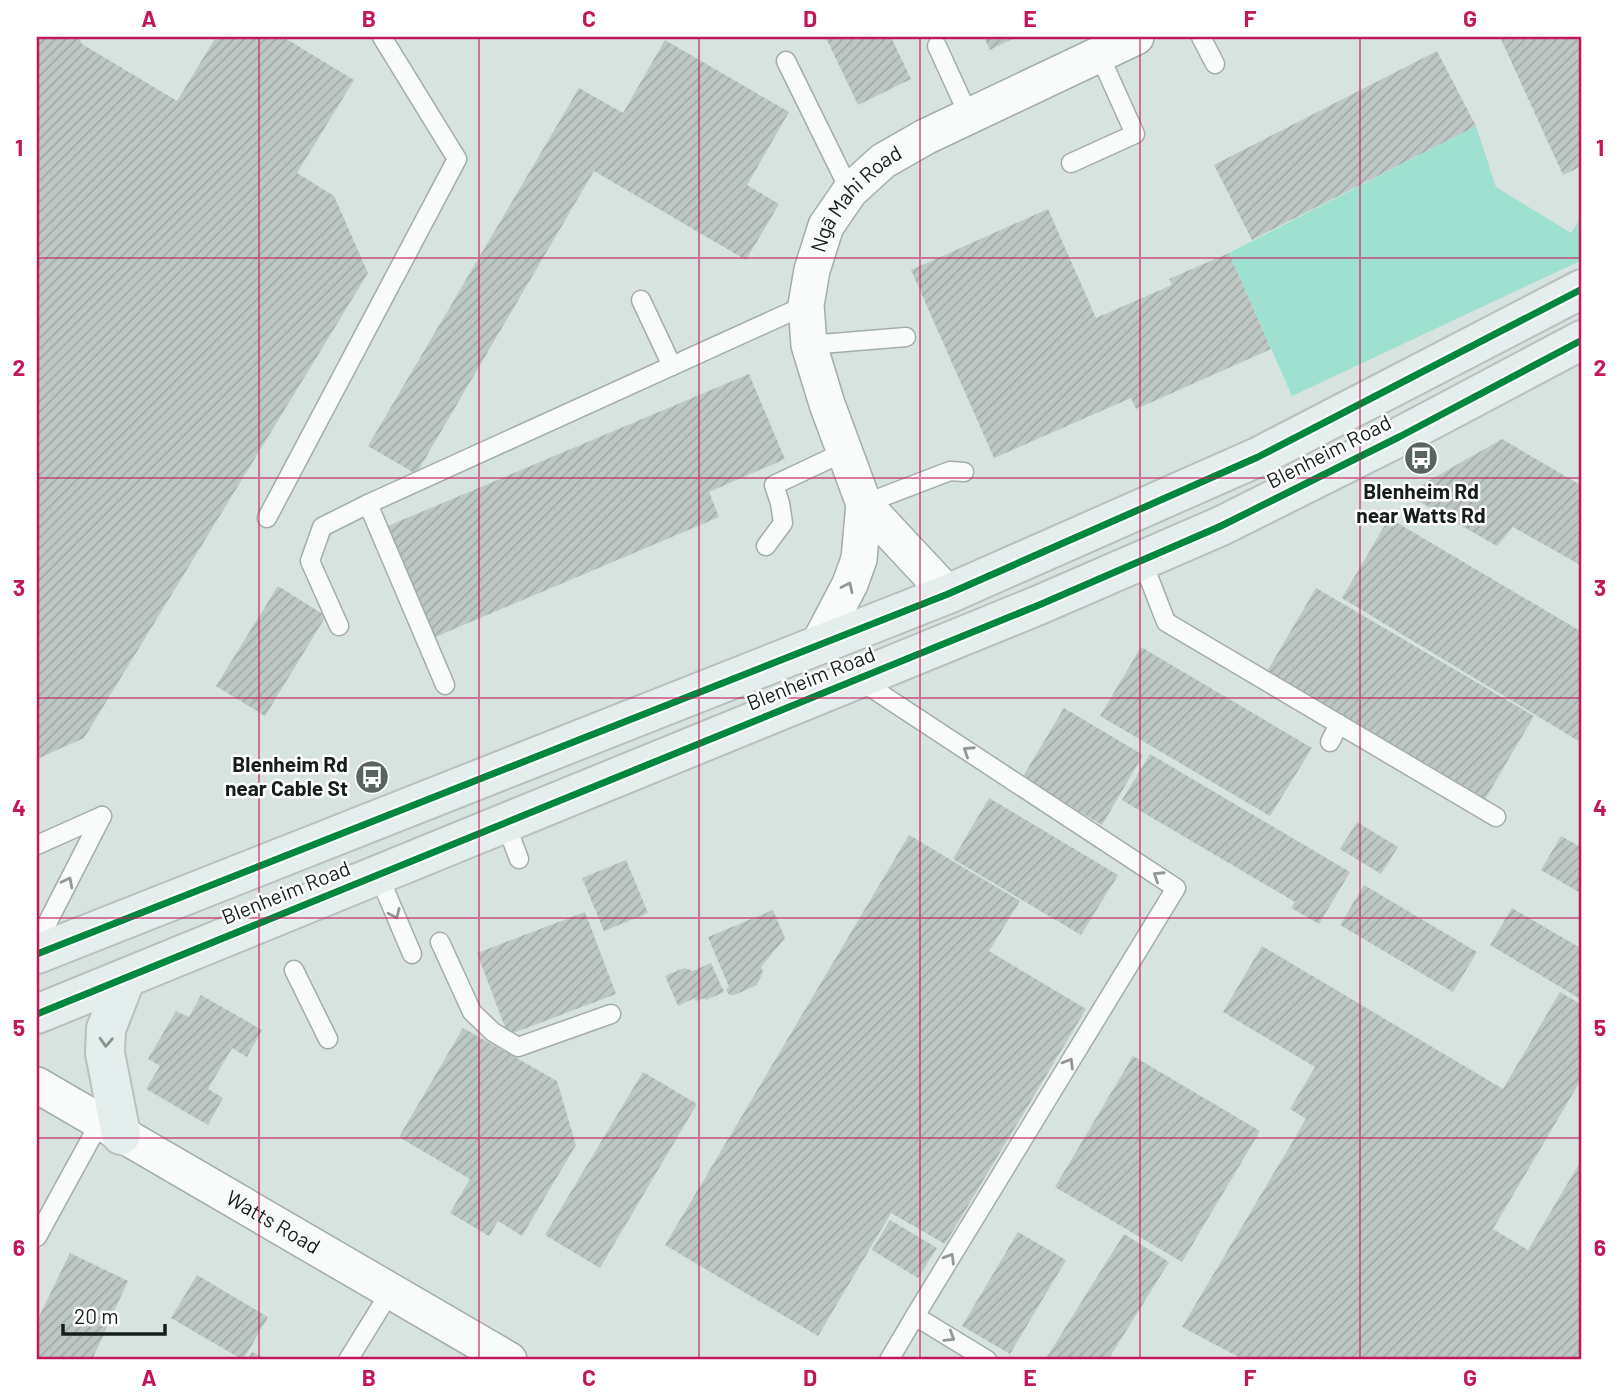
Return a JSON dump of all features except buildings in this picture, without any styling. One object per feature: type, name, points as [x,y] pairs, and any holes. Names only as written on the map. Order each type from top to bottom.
[{"type":"main road","name":"Blenheim Road","points":[[37,954],[947,594],[1258,457],[1582,289]]},
{"type":"main road","name":"Blenheim Road","points":[[37,1014],[1142,561],[1221,526],[1582,340]]},
{"type":"main road","points":[[1317,428],[1334,469]]},
{"type":"main road","points":[[111,1129],[105,1053],[107,1029],[126,978]]},
{"type":"street","name":"Ngā Mahi Road","points":[[947,594],[864,504],[844,452],[809,345],[806,305],[812,270],[826,226],[850,191],[883,162],[925,137],[1136,37]]},
{"type":"street","name":"Ngā Mahi Road","points":[[817,647],[850,584],[859,559],[864,504]]},
{"type":"street","name":"Watts Road","points":[[37,1085],[509,1360]]},
{"type":"lane","points":[[267,518],[457,159],[382,37]]},
{"type":"lane","points":[[1201,37],[1215,64]]},
{"type":"lane","points":[[937,46],[969,116]]},
{"type":"lane","points":[[1071,163],[1135,134],[1099,54]]},
{"type":"lane","points":[[786,61],[850,191]]},
{"type":"lane","points":[[641,300],[672,366]]},
{"type":"lane","points":[[339,626],[310,561],[321,527],[806,305]]},
{"type":"lane","points":[[809,345],[906,337]]},
{"type":"lane","points":[[487,430],[494,447]]},
{"type":"lane","points":[[766,546],[783,523],[774,485],[844,452]]},
{"type":"lane","points":[[864,504],[950,471],[964,472]]},
{"type":"lane","points":[[368,504],[445,685]]},
{"type":"lane","points":[[1142,561],[1167,622],[1496,817]]},
{"type":"lane","points":[[858,679],[1176,888],[889,1360]]},
{"type":"lane","points":[[1330,743],[1339,724]]},
{"type":"lane","points":[[37,845],[102,817],[37,943]]},
{"type":"lane","points":[[506,822],[519,859]]},
{"type":"lane","points":[[378,874],[412,954]]},
{"type":"lane","points":[[440,942],[472,1012],[493,1032],[518,1047],[611,1014]]},
{"type":"lane","points":[[294,970],[328,1039]]},
{"type":"lane","points":[[37,1237],[111,1129]]},
{"type":"lane","points":[[348,1360],[390,1292]]},
{"type":"lane","points":[[915,1316],[987,1360]]},
{"type":"green space","points":[[1476,126],[1496,187],[1571,233],[1582,217],[1582,260],[1292,396],[1229,253]]},
{"type":"cycle path","points":[[37,954],[948,594],[1258,457],[1582,289]]},
{"type":"cycle path","points":[[37,1014],[1039,605],[1221,526],[1399,437],[1582,340]]},
{"type":"place","name":"Blenheim Rd near Watts Rd","points":[[1421,458]]},
{"type":"place","name":"Blenheim Rd near Cable St","points":[[372,777]]}]
